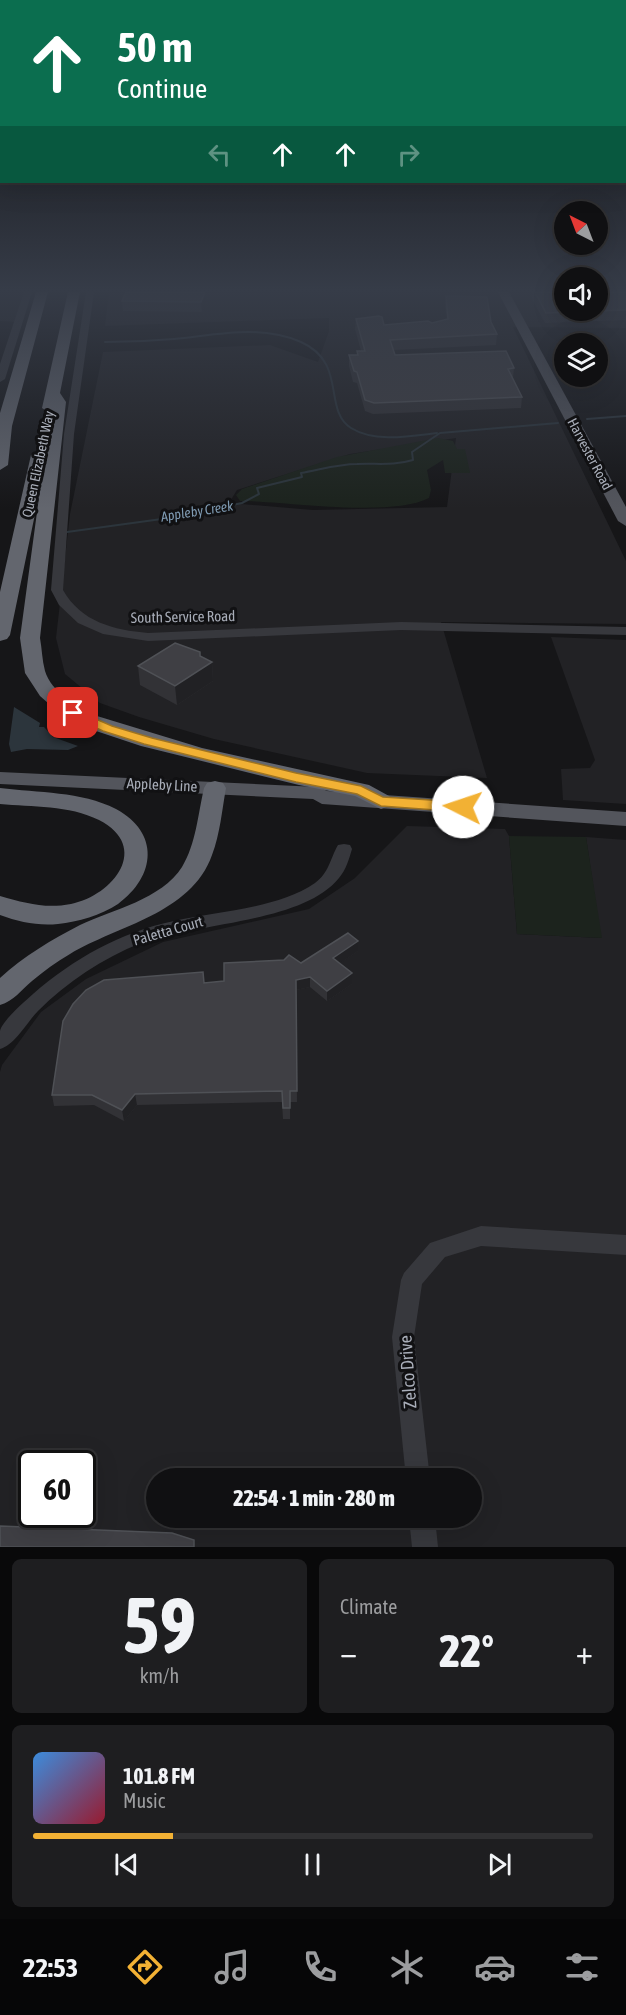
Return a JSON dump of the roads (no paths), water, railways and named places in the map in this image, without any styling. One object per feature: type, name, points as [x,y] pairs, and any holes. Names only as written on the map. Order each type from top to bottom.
[{"type":"highway","points":[[0,465],[2,433],[22,364]]},
{"type":"highway","name":"Queen Elizabeth Way","points":[[0,635],[59,364]]},
{"type":"highway","points":[[53,393],[59,402],[30,638],[35,672],[47,692],[73,713],[107,728],[202,755],[296,778],[361,790],[381,801]]},
{"type":"highway","points":[[0,905],[32,915],[54,915],[93,906],[122,887],[132,874],[138,854],[129,829],[106,814],[5,788]]},
{"type":"highway","points":[[0,995],[14,980],[53,952],[106,924],[151,905],[177,888],[189,875],[196,861],[214,793]]},
{"type":"main road","name":"Harvester Road","points":[[542,364],[626,521]]},
{"type":"main road","name":"Appleby Line","points":[[5,788],[214,793],[315,802],[322,797],[626,819]]},
{"type":"street","points":[[0,379],[5,364]]},
{"type":"street","name":"South Service Road","points":[[79,364],[69,434],[57,590],[66,606],[83,620],[110,632],[148,637],[401,626],[626,631]]},
{"type":"street","name":"Paletta Court","points":[[0,1042],[18,1017],[49,990],[98,957],[155,932],[304,897],[334,874],[344,849]]},
{"type":"street","name":"Zelco Drive","points":[[417,1468],[403,1337],[412,1280],[438,1250],[481,1236],[626,1245]]},
{"type":"street","points":[[423,1528],[425,1547]]},
{"type":"waterway","name":"Appleby Creek","points":[[326,364],[338,410],[342,420],[351,428],[371,436],[382,437],[437,433]]},
{"type":"waterway","name":"Appleby Creek","points":[[587,419],[626,416]]},
{"type":"waterway","name":"Appleby Creek","points":[[67,532],[169,518],[242,503],[259,494],[257,488],[302,477],[301,473],[343,465],[406,462],[413,460],[412,452],[440,433],[558,423]]}]
